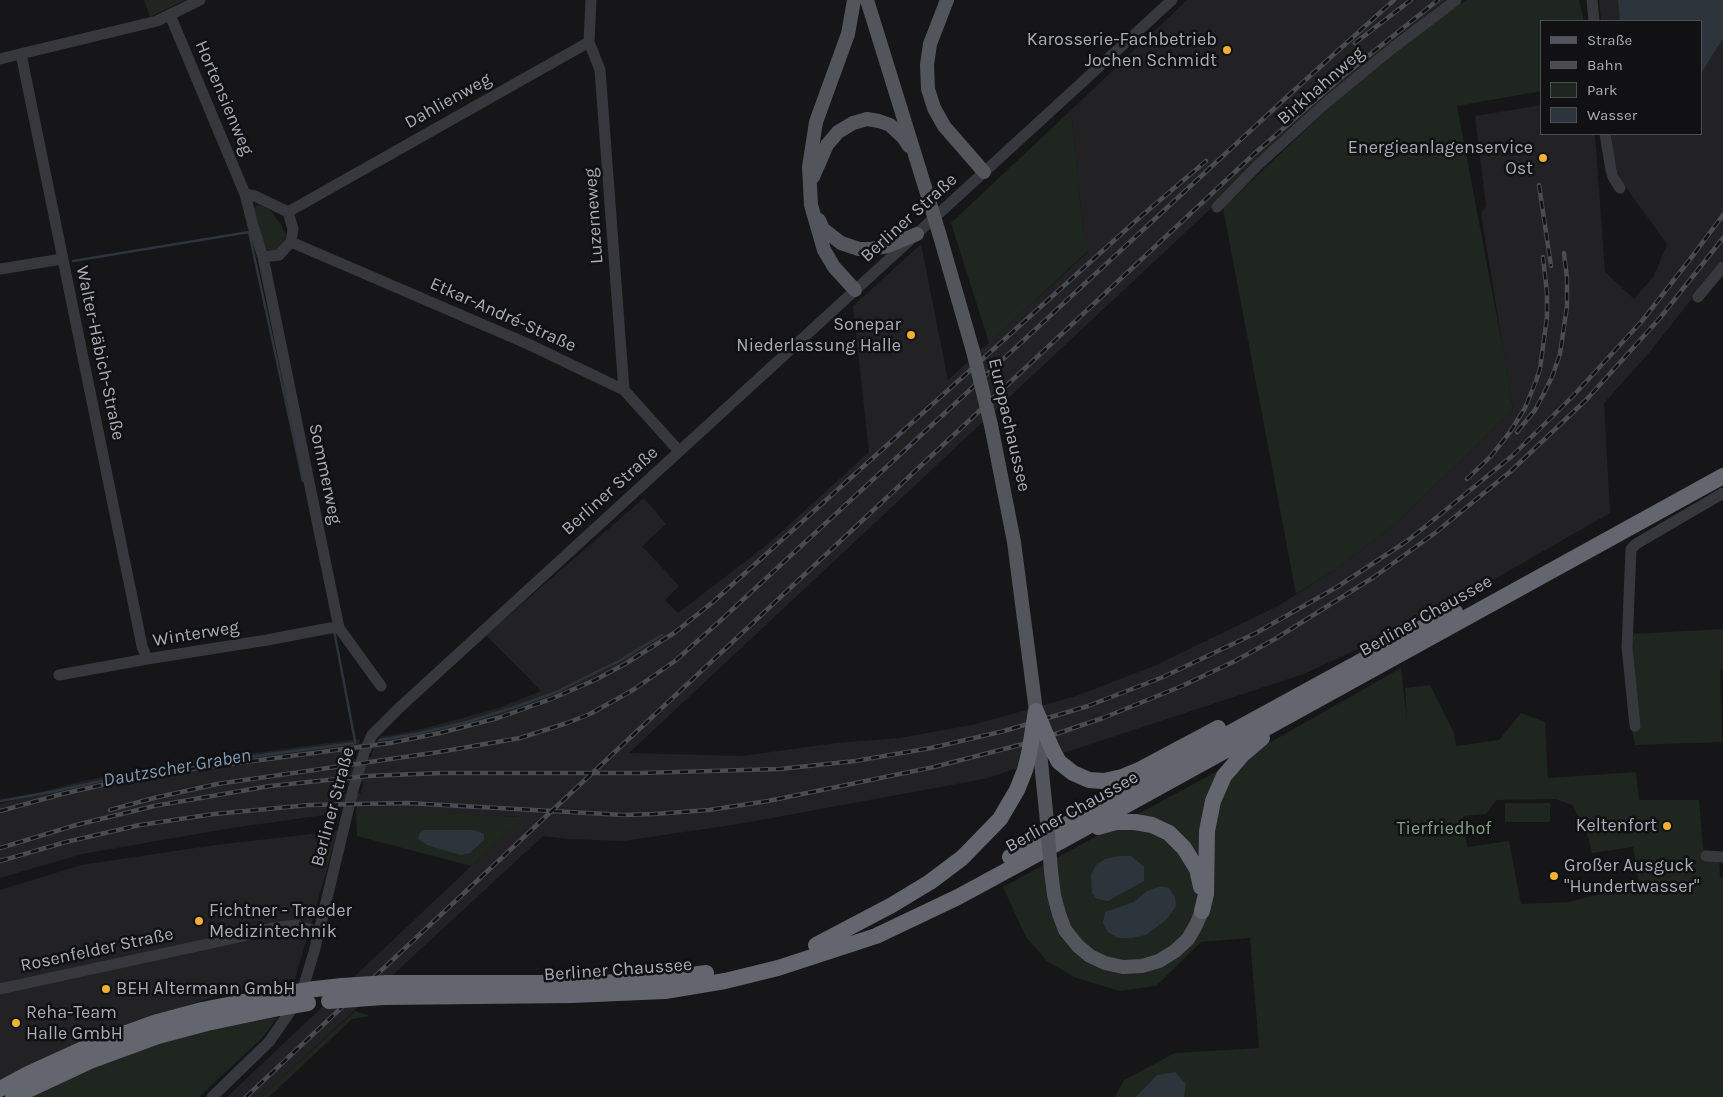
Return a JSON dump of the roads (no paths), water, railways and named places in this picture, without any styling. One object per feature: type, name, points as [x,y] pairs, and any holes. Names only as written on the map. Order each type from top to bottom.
[{"type":"highway","name":"Berliner Chaussee","points":[[385,990],[582,983],[689,976],[750,964],[872,926],[940,895],[1420,629],[1529,574],[1723,469]]},
{"type":"highway","name":"Berliner Chaussee","points":[[385,990],[572,996],[636,993],[692,987],[807,960],[876,936],[966,892],[1063,840],[1723,476]]},
{"type":"highway","points":[[1040,752],[1059,762],[1073,773],[1089,780],[1104,781],[1122,777],[1245,714],[1316,686]]},
{"type":"highway","points":[[1202,911],[1206,894],[1207,830],[1213,801],[1224,776],[1242,754],[1306,705]]},
{"type":"highway","points":[[816,945],[892,905],[930,882],[962,858],[1000,819],[1017,790],[1025,770],[1040,752],[1036,711]]},
{"type":"highway","points":[[1036,711],[1040,752]]},
{"type":"highway","points":[[1063,840],[1116,822],[1135,822],[1152,825],[1169,833],[1184,848],[1197,869],[1202,890],[1202,911]]},
{"type":"highway","points":[[0,1089],[85,1048],[154,1023],[202,1010],[311,996],[342,986],[385,990]]},
{"type":"highway","points":[[311,996],[329,1001],[385,990]]},
{"type":"highway","points":[[13,1097],[90,1061],[158,1036],[281,1001]]},
{"type":"main road","points":[[854,0],[848,34],[816,122],[809,167],[812,205],[824,250],[834,267],[855,290]]},
{"type":"main road","name":"Europachaussee","points":[[867,0],[939,233],[973,351],[991,425],[1014,542],[1036,711]]},
{"type":"main road","points":[[947,0],[930,44],[927,65],[928,89],[934,108],[944,126],[984,172]]},
{"type":"main road","points":[[810,182],[827,145],[838,132],[853,123],[867,119],[890,125],[903,137],[915,154]]},
{"type":"main road","points":[[812,205],[823,229],[841,243],[850,247],[871,249],[888,246],[917,234]]},
{"type":"main road","points":[[1040,752],[1054,895],[1066,930],[1078,946],[1090,956],[1105,963],[1123,967],[1142,966],[1159,962],[1188,939],[1202,911]]},
{"type":"street","points":[[0,59],[156,21],[200,0]]},
{"type":"street","points":[[589,42],[591,0]]},
{"type":"street","name":"Berliner Straße","points":[[212,1097],[264,1047],[288,1017],[304,985],[319,932],[353,790],[364,753],[372,736],[398,709],[1172,0]]},
{"type":"street","name":"Birkhahnweg","points":[[1217,207],[1259,164],[1327,102],[1394,47],[1456,0]]},
{"type":"street","points":[[1592,0],[1594,20]]},
{"type":"street","name":"Hortensienweg","points":[[170,15],[244,194],[252,226],[263,257]]},
{"type":"street","name":"Dahlienweg","points":[[288,212],[589,42]]},
{"type":"street","name":"Luzerneweg","points":[[589,42],[600,70],[624,390]]},
{"type":"street","name":"Walter-Häbich-Straße","points":[[21,54],[142,646],[147,659]]},
{"type":"street","points":[[1605,135],[1611,170],[1620,188]]},
{"type":"street","points":[[244,194],[255,196],[288,212],[293,229],[291,242],[279,255],[263,257]]},
{"type":"street","name":"Etkar-André-Straße","points":[[291,242],[528,344],[624,390],[679,451]]},
{"type":"street","name":"Sommerweg","points":[[263,257],[335,628],[381,686]]},
{"type":"street","points":[[0,268],[62,259]]},
{"type":"street","points":[[1698,297],[1723,267]]},
{"type":"street","points":[[1635,726],[1627,647],[1631,548],[1723,493]]},
{"type":"street","name":"Winterweg","points":[[59,676],[147,659],[335,628]]},
{"type":"street","points":[[1706,856],[1723,857]]},
{"type":"street","name":"Rosenfelder Straße","points":[[0,989],[272,928],[296,925],[319,932]]},
{"type":"water","points":[[1618,0],[1723,0],[1723,38],[1703,70],[1703,20],[1620,20]]},
{"type":"water","points":[[425,830],[474,830],[484,834],[484,840],[470,853],[461,855],[427,845],[418,839],[420,833]]},
{"type":"water","points":[[1131,856],[1144,867],[1144,881],[1108,901],[1097,899],[1092,893],[1091,875],[1096,865],[1105,859]]},
{"type":"water","points":[[1160,886],[1169,888],[1175,897],[1176,906],[1167,919],[1146,935],[1118,938],[1108,932],[1103,923],[1105,912],[1134,902],[1147,891]]},
{"type":"water","points":[[1175,1072],[1186,1084],[1184,1097],[1136,1097],[1157,1075]]},
{"type":"waterway","points":[[73,261],[249,232],[303,481]]},
{"type":"waterway","points":[[334,630],[355,741]]},
{"type":"waterway","points":[[379,740],[416,734],[467,722],[554,693],[619,661],[662,635]]},
{"type":"waterway","name":"Dautzscher Graben","points":[[0,801],[204,760],[218,761],[355,743]]},
{"type":"railway","points":[[110,810],[217,784],[439,752],[520,738],[590,714],[633,690],[675,661],[721,620],[1394,0]]},
{"type":"railway","points":[[1355,43],[1411,0]]},
{"type":"railway","points":[[246,1097],[1253,155],[1343,76],[1438,0]]},
{"type":"railway","points":[[0,811],[62,794],[146,775],[390,743],[440,733],[498,718],[551,699],[595,680],[625,664],[674,633],[713,602],[1139,218],[1206,161]]},
{"type":"railway","points":[[1539,185],[1551,266]]},
{"type":"railway","points":[[0,848],[76,825],[154,806],[270,786],[367,776],[441,773],[641,773],[780,769],[855,761],[931,748],[1004,731],[1088,706],[1163,677],[1256,633],[1337,587],[1407,541],[1512,456],[1573,396],[1642,321],[1723,215]]},
{"type":"railway","points":[[0,861],[66,842],[140,825],[214,814],[309,805],[407,803],[624,815],[709,810],[768,801],[934,767],[1035,741],[1103,718],[1182,686],[1235,661],[1275,639],[1374,577],[1435,533],[1511,471],[1587,399],[1660,318],[1723,238]]},
{"type":"railway","points":[[1517,432],[1535,410],[1552,377],[1560,354],[1567,306],[1567,278],[1564,253]]},
{"type":"railway","points":[[1467,479],[1491,456],[1510,432],[1525,408],[1536,381],[1540,369],[1547,317],[1547,293],[1543,257]]},
{"type":"place","name":"Karosserie-Fachbetrieb Jochen Schmidt","points":[[1227,50]]},
{"type":"place","name":"Energieanlagenservice Ost","points":[[1543,158]]},
{"type":"place","name":"Sonepar Niederlassung Halle","points":[[911,335]]},
{"type":"place","name":"Keltenfort","points":[[1667,826]]},
{"type":"place","name":"Großer Ausguck \"Hundertwasser\"","points":[[1554,876]]},
{"type":"place","name":"Fichtner - Traeder Medizintechnik","points":[[199,921]]},
{"type":"place","name":"BEH Altermann GmbH","points":[[106,989]]},
{"type":"place","name":"Reha-Team Halle GmbH","points":[[16,1023]]},
{"type":"park label","name":"Tierfriedhof","points":[[1444,829]]}]
